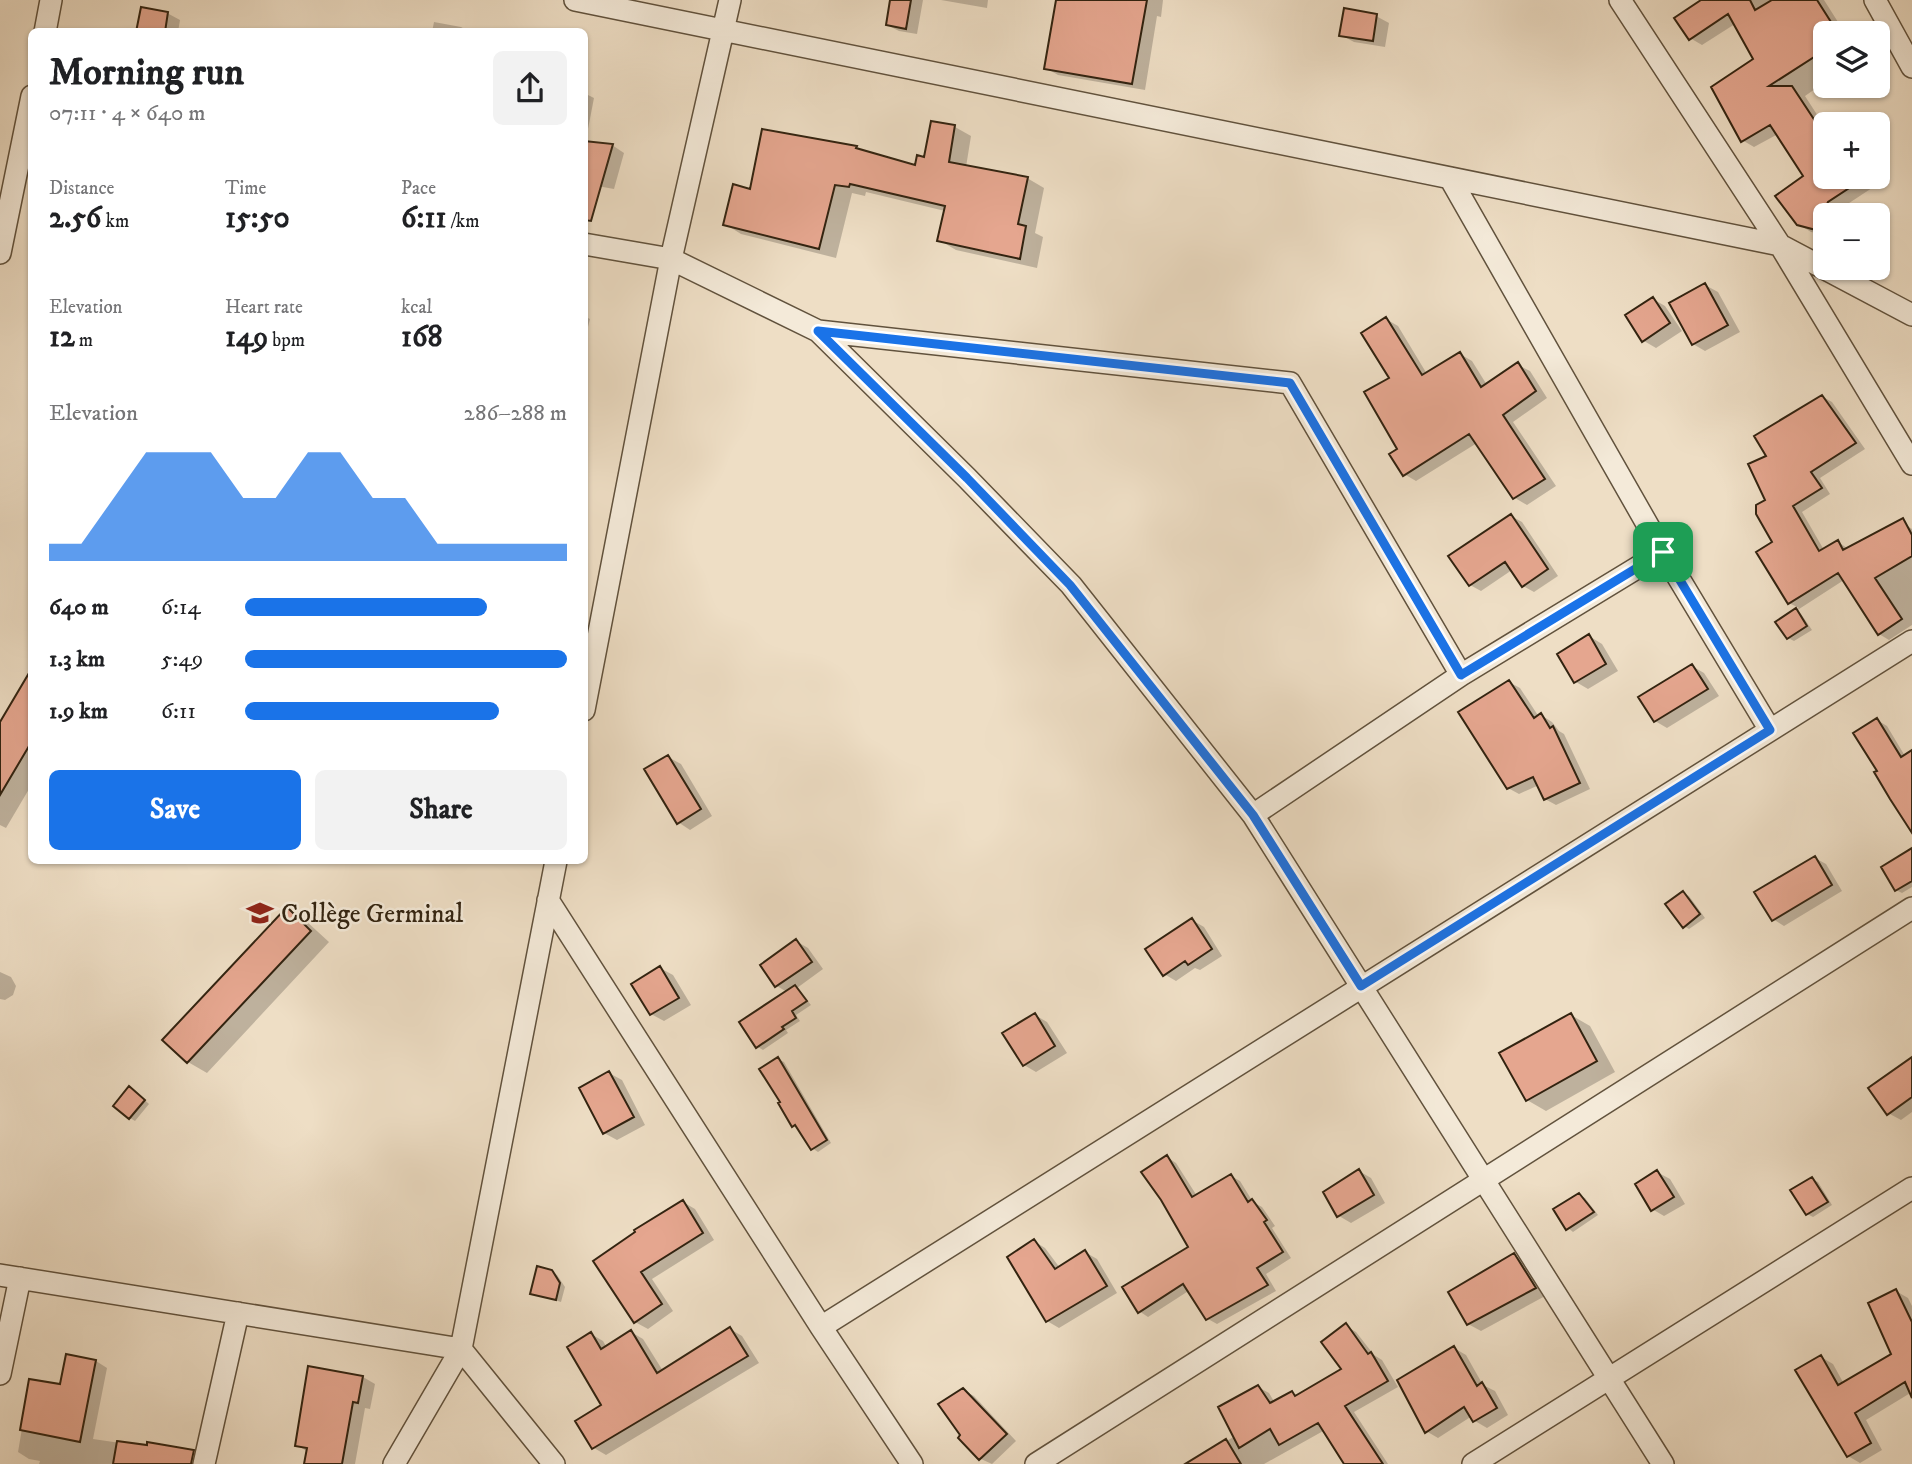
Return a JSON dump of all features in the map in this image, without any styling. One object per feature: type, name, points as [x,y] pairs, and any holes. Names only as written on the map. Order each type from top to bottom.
[{"type":"street","points":[[46,28],[51,0]]},
{"type":"street","points":[[575,0],[1780,245],[1912,315]]},
{"type":"street","points":[[588,689],[671,259],[730,0]]},
{"type":"street","points":[[1620,0],[1780,245],[1912,464]]},
{"type":"street","points":[[1875,0],[1912,67]]},
{"type":"street","points":[[0,253],[26,151],[28,133]]},
{"type":"street","points":[[1451,178],[1663,552],[1770,730]]},
{"type":"street","points":[[588,245],[671,259],[818,331],[967,478],[1070,585],[1253,815],[1663,1464]]},
{"type":"street","points":[[818,331],[1290,383],[1461,675]]},
{"type":"street","points":[[1253,815],[1461,675],[1663,552]]},
{"type":"street","points":[[821,1327],[1912,642]]},
{"type":"street","points":[[394,1464],[461,1349],[555,864]]},
{"type":"street","points":[[548,900],[821,1327],[912,1464]]},
{"type":"street","points":[[1036,1464],[1912,908]]},
{"type":"street","points":[[1473,1464],[1912,1188]]},
{"type":"street","points":[[0,1374],[10,1276],[461,1349],[554,1464]]},
{"type":"street","points":[[204,1464],[238,1313]]},
{"type":"building","points":[[890,0],[911,0],[906,29],[886,25]]},
{"type":"building","points":[[1056,0],[1147,0],[1132,84],[1044,69]]},
{"type":"building","points":[[1701,0],[1750,0],[1755,10],[1772,0],[1817,0],[1830,21],[1813,21],[1813,58],[1769,86],[1792,86],[1813,118],[1813,189],[1848,189],[1828,203],[1813,203],[1813,229],[1797,225],[1775,196],[1803,176],[1770,125],[1741,142],[1711,87],[1753,59],[1728,14],[1689,40],[1674,18]]},
{"type":"building","points":[[141,7],[168,12],[166,28],[137,28]]},
{"type":"building","points":[[1344,8],[1377,14],[1373,41],[1339,36]]},
{"type":"building","points":[[931,121],[955,125],[949,162],[1028,177],[1018,224],[1026,226],[1020,259],[937,241],[945,206],[850,184],[849,187],[835,185],[819,249],[723,225],[733,184],[750,189],[762,129],[857,146],[856,148],[915,165],[917,155],[924,157]]},
{"type":"building","points":[[588,141],[613,144],[591,221],[588,221]]},
{"type":"building","points":[[1705,283],[1728,325],[1692,345],[1669,303]]},
{"type":"building","points":[[1653,297],[1670,323],[1642,342],[1625,315]]},
{"type":"building","points":[[1386,317],[1422,375],[1460,352],[1481,387],[1518,362],[1536,391],[1503,415],[1545,479],[1513,499],[1469,434],[1403,476],[1389,454],[1397,449],[1364,392],[1389,378],[1361,333]]},
{"type":"building","points":[[1822,395],[1856,443],[1811,472],[1822,488],[1793,506],[1819,551],[1838,540],[1843,550],[1903,518],[1912,535],[1912,556],[1875,578],[1902,619],[1878,635],[1838,573],[1788,604],[1756,552],[1772,542],[1756,514],[1756,505],[1765,500],[1748,464],[1766,456],[1754,436]]},
{"type":"building","points":[[1511,514],[1548,569],[1522,587],[1505,562],[1469,586],[1448,556]]},
{"type":"building","points":[[1796,608],[1807,626],[1787,639],[1775,622]]},
{"type":"building","points":[[1589,634],[1606,664],[1574,683],[1557,654]]},
{"type":"building","points":[[1692,664],[1708,689],[1654,722],[1638,697]]},
{"type":"building","points":[[28,675],[28,748],[0,795],[0,722]]},
{"type":"building","points":[[1509,680],[1534,718],[1541,713],[1550,728],[1553,726],[1580,783],[1544,800],[1533,777],[1507,789],[1458,712]]},
{"type":"building","points":[[1877,718],[1901,757],[1912,750],[1912,833],[1853,733]]},
{"type":"building","points":[[668,755],[701,809],[677,824],[644,769]]},
{"type":"building","points":[[1912,848],[1912,881],[1895,891],[1881,867]]},
{"type":"building","points":[[1815,856],[1832,885],[1772,921],[1754,892]]},
{"type":"building","points":[[1683,891],[1700,914],[1683,928],[1665,904]]},
{"type":"building","points":[[287,907],[311,931],[187,1063],[162,1040]]},
{"type":"building","points":[[1192,918],[1212,949],[1188,965],[1185,961],[1163,976],[1145,949]]},
{"type":"building","points":[[796,939],[812,962],[775,987],[760,965]]},
{"type":"building","points":[[660,966],[679,998],[650,1015],[631,984]]},
{"type":"building","points":[[795,985],[807,1001],[792,1011],[796,1018],[756,1048],[739,1022]]},
{"type":"building","points":[[1035,1013],[1055,1046],[1023,1066],[1002,1033]]},
{"type":"building","points":[[1571,1013],[1597,1061],[1526,1101],[1499,1053]]},
{"type":"building","points":[[778,1057],[827,1140],[811,1150],[795,1125],[792,1127],[759,1069]]},
{"type":"building","points":[[1912,1057],[1912,1097],[1887,1115],[1868,1088]]},
{"type":"building","points":[[609,1071],[634,1117],[603,1134],[579,1088]]},
{"type":"building","points":[[129,1086],[145,1100],[129,1119],[113,1106]]},
{"type":"building","points":[[1167,1155],[1192,1197],[1231,1174],[1248,1202],[1252,1199],[1267,1220],[1264,1222],[1283,1252],[1257,1268],[1268,1285],[1206,1320],[1183,1284],[1138,1313],[1122,1287],[1188,1247],[1141,1172]]},
{"type":"building","points":[[1359,1169],[1374,1195],[1337,1217],[1323,1192]]},
{"type":"building","points":[[1657,1170],[1674,1197],[1651,1211],[1635,1184]]},
{"type":"building","points":[[1812,1177],[1828,1202],[1806,1215],[1790,1190]]},
{"type":"building","points":[[1579,1193],[1594,1212],[1566,1230],[1553,1209]]},
{"type":"building","points":[[683,1200],[703,1233],[641,1272],[662,1304],[634,1323],[593,1261],[635,1232],[634,1230]]},
{"type":"building","points":[[1034,1239],[1055,1269],[1085,1250],[1107,1286],[1046,1322],[1007,1257]]},
{"type":"building","points":[[1514,1253],[1536,1288],[1467,1325],[1448,1292]]},
{"type":"building","points":[[537,1266],[552,1270],[560,1283],[556,1300],[530,1294]]},
{"type":"building","points":[[1896,1289],[1912,1322],[1912,1398],[1905,1382],[1855,1413],[1871,1443],[1847,1457],[1795,1370],[1821,1355],[1838,1385],[1891,1354],[1868,1303]]},
{"type":"building","points":[[1346,1323],[1368,1354],[1371,1352],[1388,1381],[1345,1406],[1383,1464],[1344,1464],[1318,1423],[1279,1445],[1270,1429],[1239,1448],[1218,1407],[1258,1385],[1270,1403],[1292,1391],[1295,1396],[1341,1369],[1321,1342]]},
{"type":"building","points":[[730,1327],[748,1356],[592,1449],[575,1421],[601,1405],[567,1347],[591,1332],[601,1349],[631,1330],[657,1373]]},
{"type":"building","points":[[1454,1346],[1477,1386],[1482,1382],[1497,1408],[1473,1422],[1464,1407],[1425,1433],[1397,1380]]},
{"type":"building","points":[[66,1354],[96,1360],[80,1442],[20,1430],[29,1379],[60,1384]]},
{"type":"building","points":[[308,1366],[363,1376],[358,1403],[353,1402],[342,1464],[304,1464],[307,1448],[295,1446]]},
{"type":"building","points":[[963,1388],[1007,1434],[979,1460],[958,1438],[960,1435],[938,1404]]},
{"type":"building","points":[[1226,1439],[1241,1464],[1185,1464]]},
{"type":"building","points":[[117,1441],[147,1445],[147,1442],[194,1450],[191,1464],[113,1464]]},
{"type":"place","name":"Collège Germinal","points":[[260,913]]},
{"type":"route","points":[[818,331],[1290,383],[1461,675],[1663,552],[1770,730],[1361,986],[1253,815],[1070,585],[967,478],[818,331]]}]
